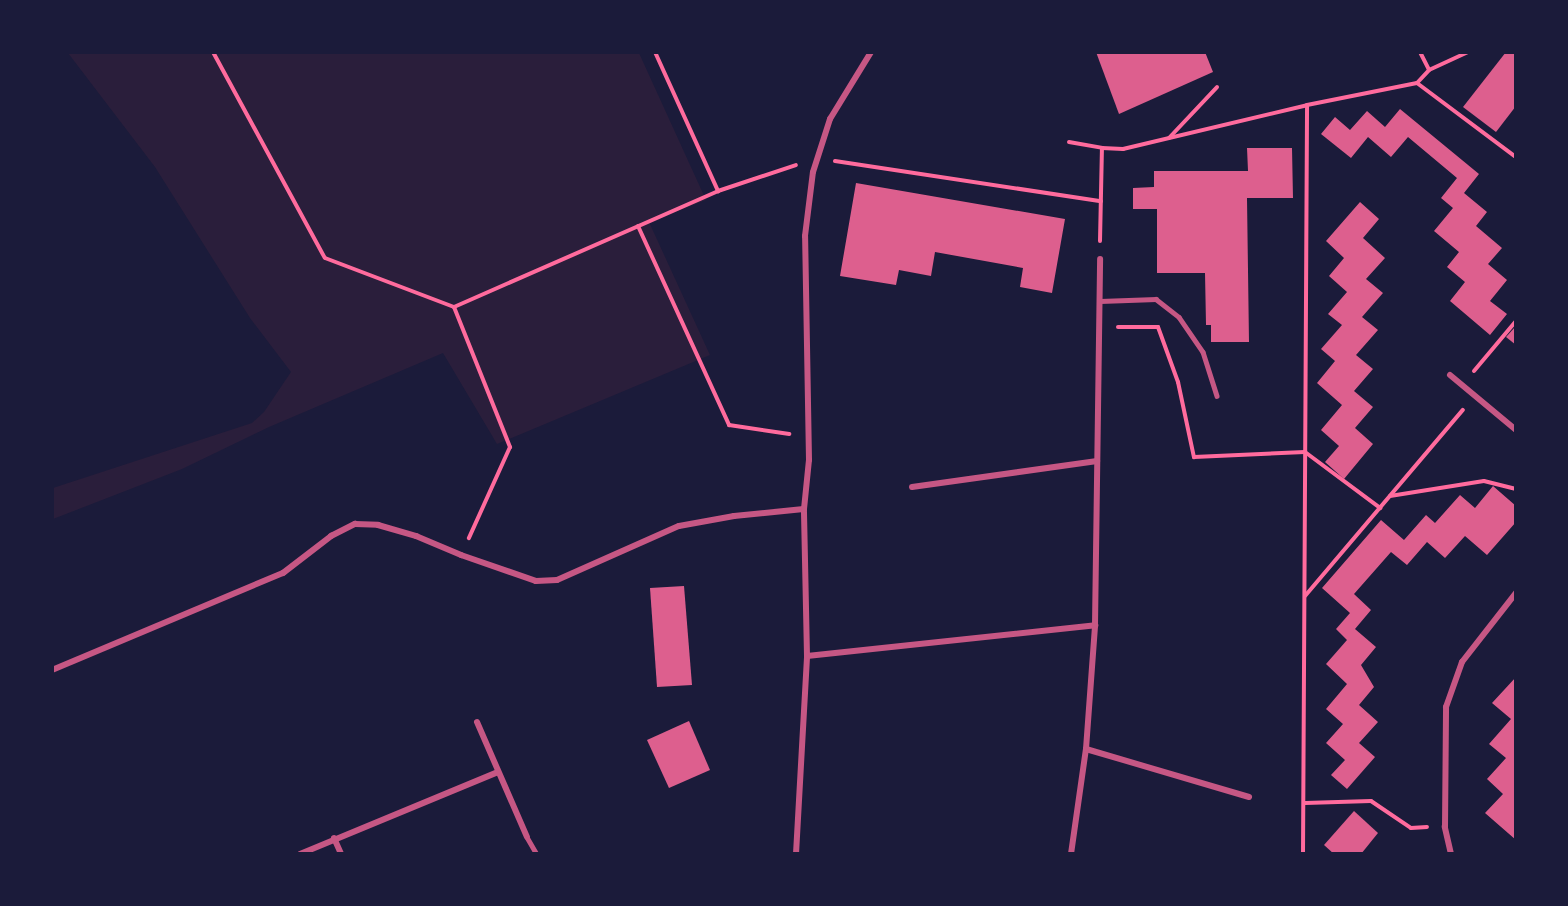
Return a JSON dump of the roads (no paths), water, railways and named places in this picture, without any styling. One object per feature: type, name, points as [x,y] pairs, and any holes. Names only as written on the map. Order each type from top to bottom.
[{"type":"street","points":[[796,854],[807,656],[804,509],[808,437],[805,236],[817,159],[830,119],[871,52]]},
{"type":"street","points":[[1071,854],[1086,749],[1095,625],[1100,259]]},
{"type":"street","points":[[1450,375],[1515,430]]},
{"type":"street","points":[[912,487],[1097,461]]},
{"type":"street","points":[[52,670],[283,573],[331,536],[355,525],[378,525],[416,536],[461,555],[536,581],[557,580],[679,526],[734,516],[804,509]]},
{"type":"street","points":[[1451,854],[1445,827],[1446,707],[1462,662],[1515,592]]},
{"type":"street","points":[[807,656],[1095,625]]},
{"type":"street","points":[[477,722],[526,837]]},
{"type":"street","points":[[1086,749],[1250,797]]},
{"type":"street","points":[[300,854],[498,772]]},
{"type":"street","points":[[334,838],[341,854]]},
{"type":"lane","points":[[1100,301],[1156,299],[1179,317],[1203,352],[1217,396]]},
{"type":"lane","points":[[526,837],[537,854]]}]
